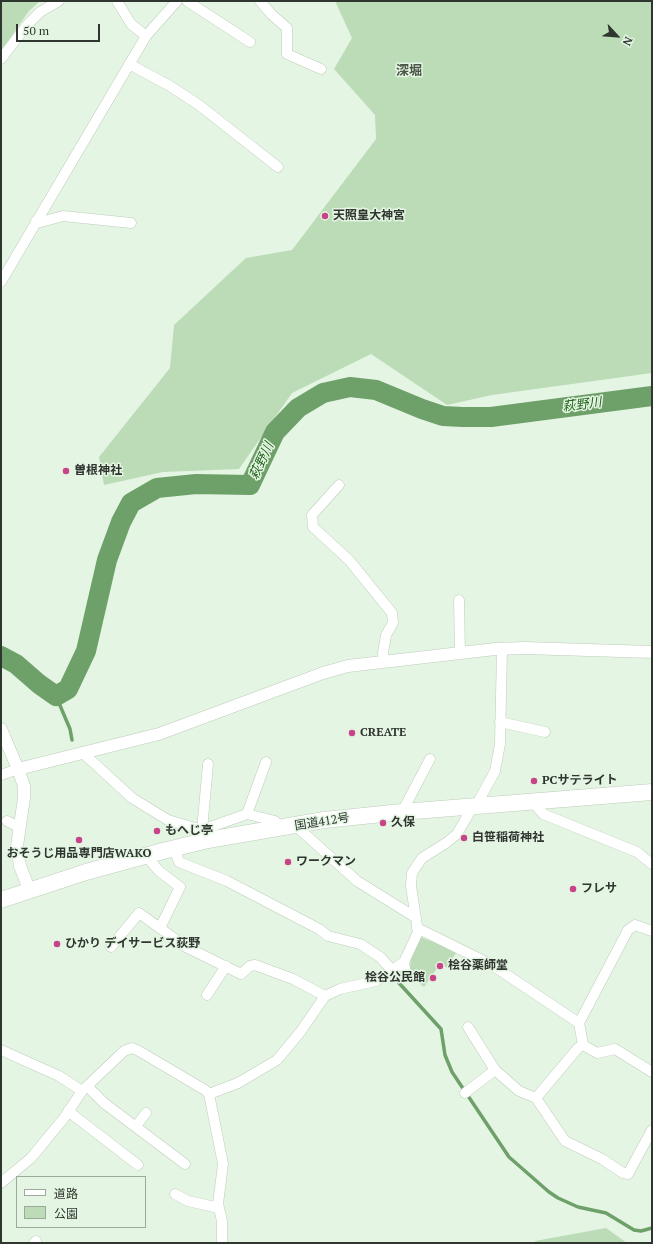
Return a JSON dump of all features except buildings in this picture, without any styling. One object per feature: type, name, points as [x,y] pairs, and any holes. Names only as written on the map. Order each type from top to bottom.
[{"type":"highway","name":"国道412号","points":[[1,900],[29,889],[174,848],[205,835],[278,829],[331,820],[402,812],[652,792]]},
{"type":"street","points":[[1,59],[40,12],[59,1]]},
{"type":"street","points":[[118,1],[131,24],[146,36]]},
{"type":"street","points":[[1,282],[146,36],[177,1]]},
{"type":"street","points":[[187,1],[250,42]]},
{"type":"street","points":[[260,1],[271,14],[287,28],[287,54],[321,69]]},
{"type":"street","points":[[129,64],[170,86],[199,105],[278,167]]},
{"type":"street","points":[[36,221],[40,222],[63,216],[131,223]]},
{"type":"street","points":[[339,485],[312,516],[313,527],[349,560],[392,613],[393,623],[386,635],[383,653],[384,661]]},
{"type":"street","points":[[459,600],[460,653]]},
{"type":"street","points":[[209,1094],[238,1083],[277,1060],[301,1031],[325,996],[340,988],[371,983],[404,962],[418,932],[411,886],[412,873],[415,867],[427,854],[446,843],[457,834],[472,808],[476,806],[495,771],[500,744],[502,649]]},
{"type":"street","points":[[1,775],[82,752],[159,734],[323,673],[348,666],[502,649],[652,652]]},
{"type":"street","points":[[500,722],[545,732]]},
{"type":"street","points":[[1,729],[24,786],[24,798],[17,846],[20,866],[29,889]]},
{"type":"street","points":[[82,752],[132,798],[148,809],[168,820],[205,835],[247,814],[275,821],[278,829]]},
{"type":"street","points":[[402,812],[430,759]]},
{"type":"street","points":[[247,814],[266,762]]},
{"type":"street","points":[[205,835],[208,764]]},
{"type":"street","points":[[533,802],[543,814],[637,852],[652,864]]},
{"type":"street","points":[[7,821],[19,827]]},
{"type":"street","points":[[296,826],[357,881],[416,923],[492,965],[579,1023]]},
{"type":"street","points":[[174,848],[179,862],[227,881],[319,929],[328,936],[360,944],[380,957],[392,970]]},
{"type":"street","points":[[146,856],[159,871],[180,887],[160,928]]},
{"type":"street","points":[[111,947],[137,911],[186,946],[242,974],[250,966],[255,965],[293,979],[325,996]]},
{"type":"street","points":[[652,931],[635,925],[628,930],[579,1023],[583,1045],[597,1053],[615,1050],[630,1054],[652,1072]]},
{"type":"street","points":[[404,962],[406,974]]},
{"type":"street","points":[[207,995],[226,966]]},
{"type":"street","points":[[468,1027],[495,1070],[519,1091],[536,1098],[565,1141],[602,1159],[623,1174],[628,1174],[652,1130]]},
{"type":"street","points":[[536,1098],[578,1048],[583,1045]]},
{"type":"street","points":[[1,1182],[31,1158],[68,1112],[84,1088],[124,1051],[132,1048],[139,1050],[209,1094],[223,1164],[219,1208],[222,1243]]},
{"type":"street","points":[[1,1050],[84,1088],[185,1164]]},
{"type":"street","points":[[465,1093],[495,1070]]},
{"type":"street","points":[[68,1112],[138,1165]]},
{"type":"street","points":[[136,1126],[146,1113]]},
{"type":"street","points":[[175,1194],[188,1200],[219,1208]]},
{"type":"green space","points":[[1,1],[40,1],[29,11],[1,51]]},
{"type":"green space","points":[[335,1],[652,1],[652,373],[492,395],[447,405],[371,354],[292,393],[239,469],[163,472],[104,485],[99,457],[170,368],[174,325],[246,258],[292,250],[376,139],[375,115],[334,69],[352,38]]},
{"type":"green space","points":[[421,937],[430,941],[432,938],[457,951],[447,968],[440,964],[424,987],[412,977],[410,967],[411,958]]},
{"type":"green space","points":[[606,1228],[627,1243],[536,1243],[535,1241]]},
{"type":"waterway","name":"萩野川","points":[[1,656],[16,664],[39,684],[56,696],[68,689],[86,651],[107,560],[121,522],[131,503],[157,488],[196,484],[250,485],[275,432],[298,408],[323,393],[350,387],[376,390],[443,416],[463,417],[491,417],[652,396]]},
{"type":"waterway","points":[[56,696],[70,729],[72,740]]},
{"type":"waterway","points":[[398,975],[399,983],[441,1029],[445,1055],[452,1072],[509,1157],[558,1198],[578,1207],[606,1213],[634,1230],[641,1231],[652,1228]]},
{"type":"place","name":"天照皇大神宮","points":[[325,216]]},
{"type":"place","name":"曽根神社","points":[[66,471]]},
{"type":"place","name":"CREATE","points":[[352,733]]},
{"type":"place","name":"PCサテライト","points":[[534,781]]},
{"type":"place","name":"久保","points":[[383,823]]},
{"type":"place","name":"もへじ亭","points":[[157,831]]},
{"type":"place","name":"白笹稲荷神社","points":[[464,838]]},
{"type":"place","name":"おそうじ用品専門店WAKO","points":[[79,840]]},
{"type":"place","name":"ワークマン","points":[[288,862]]},
{"type":"place","name":"フレサ","points":[[573,889]]},
{"type":"place","name":"ひかり デイサービス荻野","points":[[57,944]]},
{"type":"place","name":"桧谷薬師堂","points":[[440,966]]},
{"type":"place","name":"桧谷公民館","points":[[433,978]]},
{"type":"district","name":"深堀","points":[[409,71]]}]
